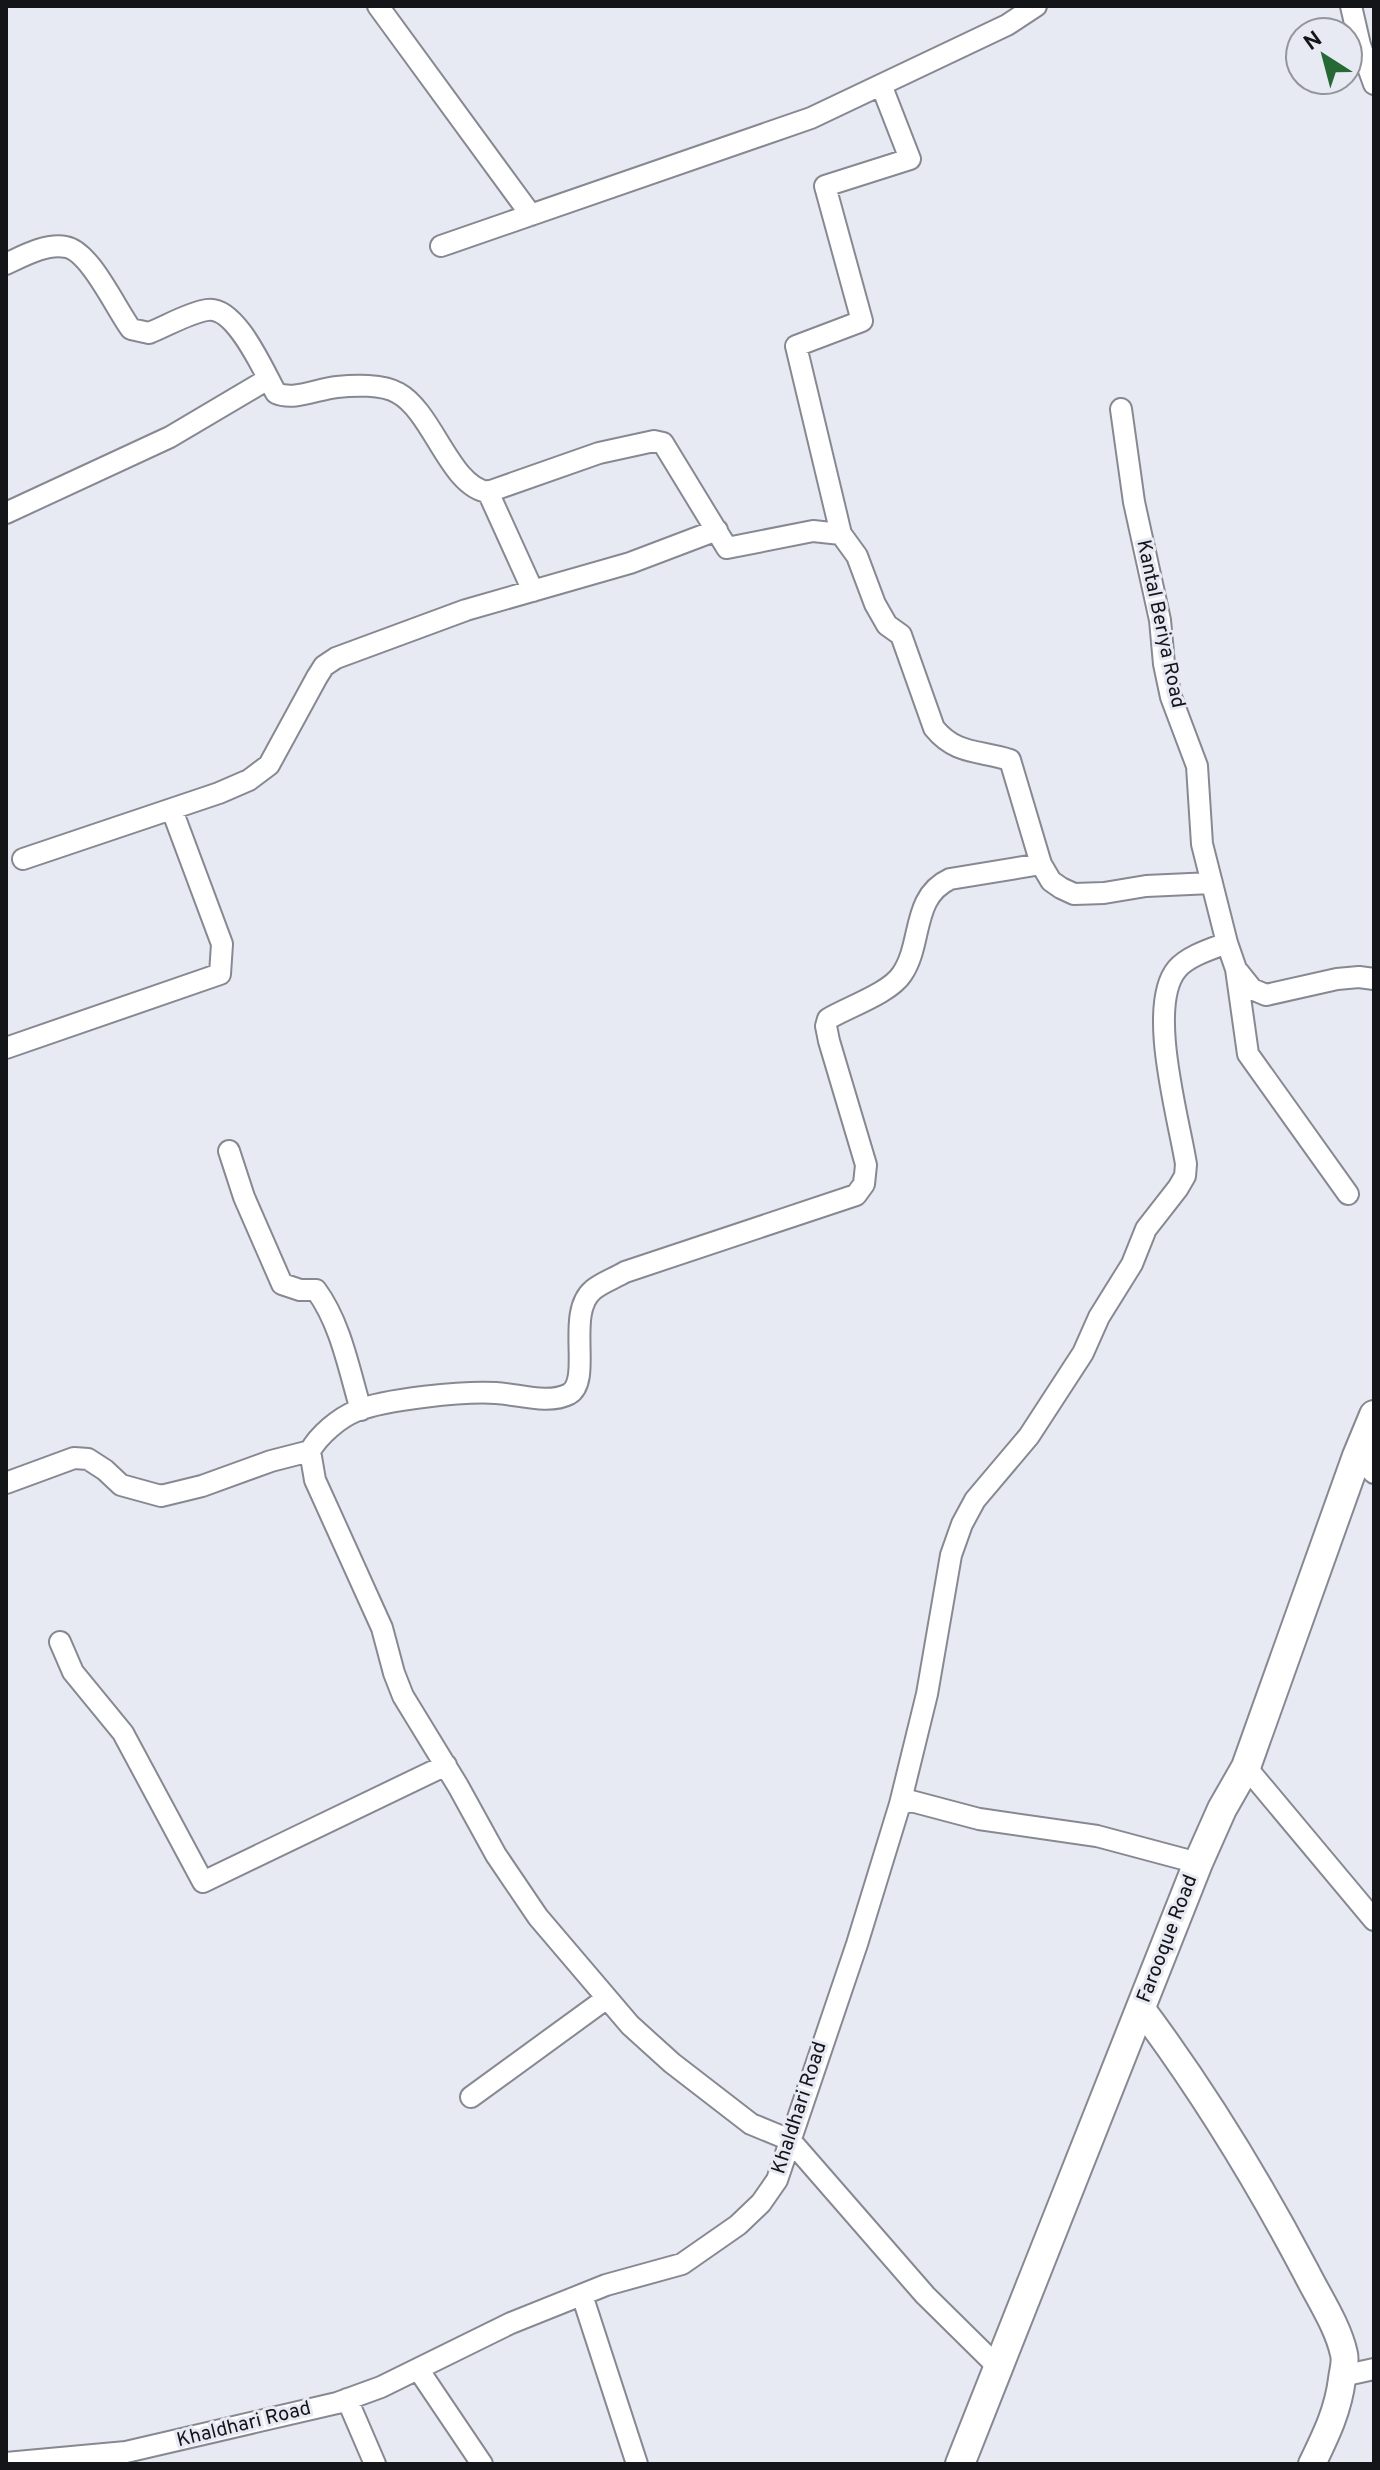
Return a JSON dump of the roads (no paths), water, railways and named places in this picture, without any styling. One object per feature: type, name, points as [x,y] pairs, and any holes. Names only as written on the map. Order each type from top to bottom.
[{"type":"main road","name":"Farooque Road","points":[[960,2464],[1198,1863],[1222,1809],[1246,1767],[1365,1464],[1374,1415]]},
{"type":"street","points":[[378,6],[531,215]]},
{"type":"street","points":[[441,246],[811,118],[882,87],[1007,25],[1036,6]]},
{"type":"street","points":[[1351,6],[1374,84]]},
{"type":"street","points":[[882,87],[910,159],[825,186],[862,321],[796,346],[841,534],[857,556],[875,604],[887,625],[901,635],[934,728],[955,748],[1010,760],[1041,864],[1051,881],[1074,894],[1212,883]]},
{"type":"street","points":[[6,264],[36,251],[56,246],[69,247],[93,269],[131,329],[140,332],[149,333],[206,310],[219,310],[234,322],[276,393],[285,397],[338,386],[374,387],[397,392],[414,405],[463,477],[478,491],[488,492],[599,453],[654,441],[663,443],[727,548],[813,531],[841,534]]},
{"type":"street","points":[[6,513],[170,437],[268,379]]},
{"type":"street","name":"Kantal Beriya Road","points":[[1121,409],[1134,502],[1160,620],[1164,664],[1171,697],[1197,766],[1202,844],[1236,969],[1252,989],[1266,995],[1337,979],[1374,979]]},
{"type":"street","points":[[488,492],[533,591]]},
{"type":"street","points":[[23,859],[172,810],[249,780],[269,765],[317,677],[324,666],[336,658],[466,610],[630,563],[717,530]]},
{"type":"street","points":[[6,1048],[220,974],[222,944],[172,810]]},
{"type":"street","points":[[998,2367],[925,2295],[790,2140],[751,2124],[630,2025],[519,1890],[403,1696],[382,1628],[315,1480],[310,1451],[330,1429],[361,1410],[395,1402],[467,1393],[494,1392],[535,1398],[563,1396],[572,1392],[579,1382],[579,1328],[587,1297],[592,1290],[625,1272],[856,1195],[864,1184],[866,1165],[829,1041],[828,1019],[891,986],[901,976],[910,959],[924,906],[938,885],[950,879],[1041,864]]},
{"type":"street","name":"Khaldhari Road","points":[[6,2463],[83,2458],[176,2442],[347,2399],[418,2369],[511,2323],[606,2285],[682,2264],[738,2225],[761,2203],[777,2180],[857,1944],[900,1804],[927,1694],[951,1555],[962,1524],[975,1500],[1005,1467],[1055,1397],[1132,1264],[1146,1229],[1185,1176],[1186,1164],[1169,1081],[1165,998],[1168,984],[1178,967],[1227,943]]},
{"type":"street","points":[[1236,969],[1248,1054],[1348,1194]]},
{"type":"street","points":[[229,1151],[244,1197],[282,1284],[300,1290],[316,1290],[325,1302],[361,1410]]},
{"type":"street","points":[[6,1483],[74,1458],[88,1459],[121,1485],[161,1496],[310,1451]]},
{"type":"street","points":[[60,1642],[73,1672],[123,1733],[203,1882],[446,1765]]},
{"type":"street","points":[[1246,1767],[1374,1920]]},
{"type":"street","points":[[900,1804],[911,1801],[1007,1824],[1097,1836],[1198,1863]]},
{"type":"street","points":[[471,2097],[607,1998]]},
{"type":"street","points":[[1141,2008],[1187,2069],[1279,2221],[1334,2326],[1345,2357],[1340,2399],[1333,2424],[1312,2464]]},
{"type":"street","points":[[582,2295],[637,2464]]},
{"type":"street","points":[[418,2369],[482,2464]]},
{"type":"street","points":[[1342,2376],[1374,2369]]},
{"type":"street","points":[[347,2399],[375,2464]]},
{"type":"street","points":[[176,2442],[180,2464]]}]
